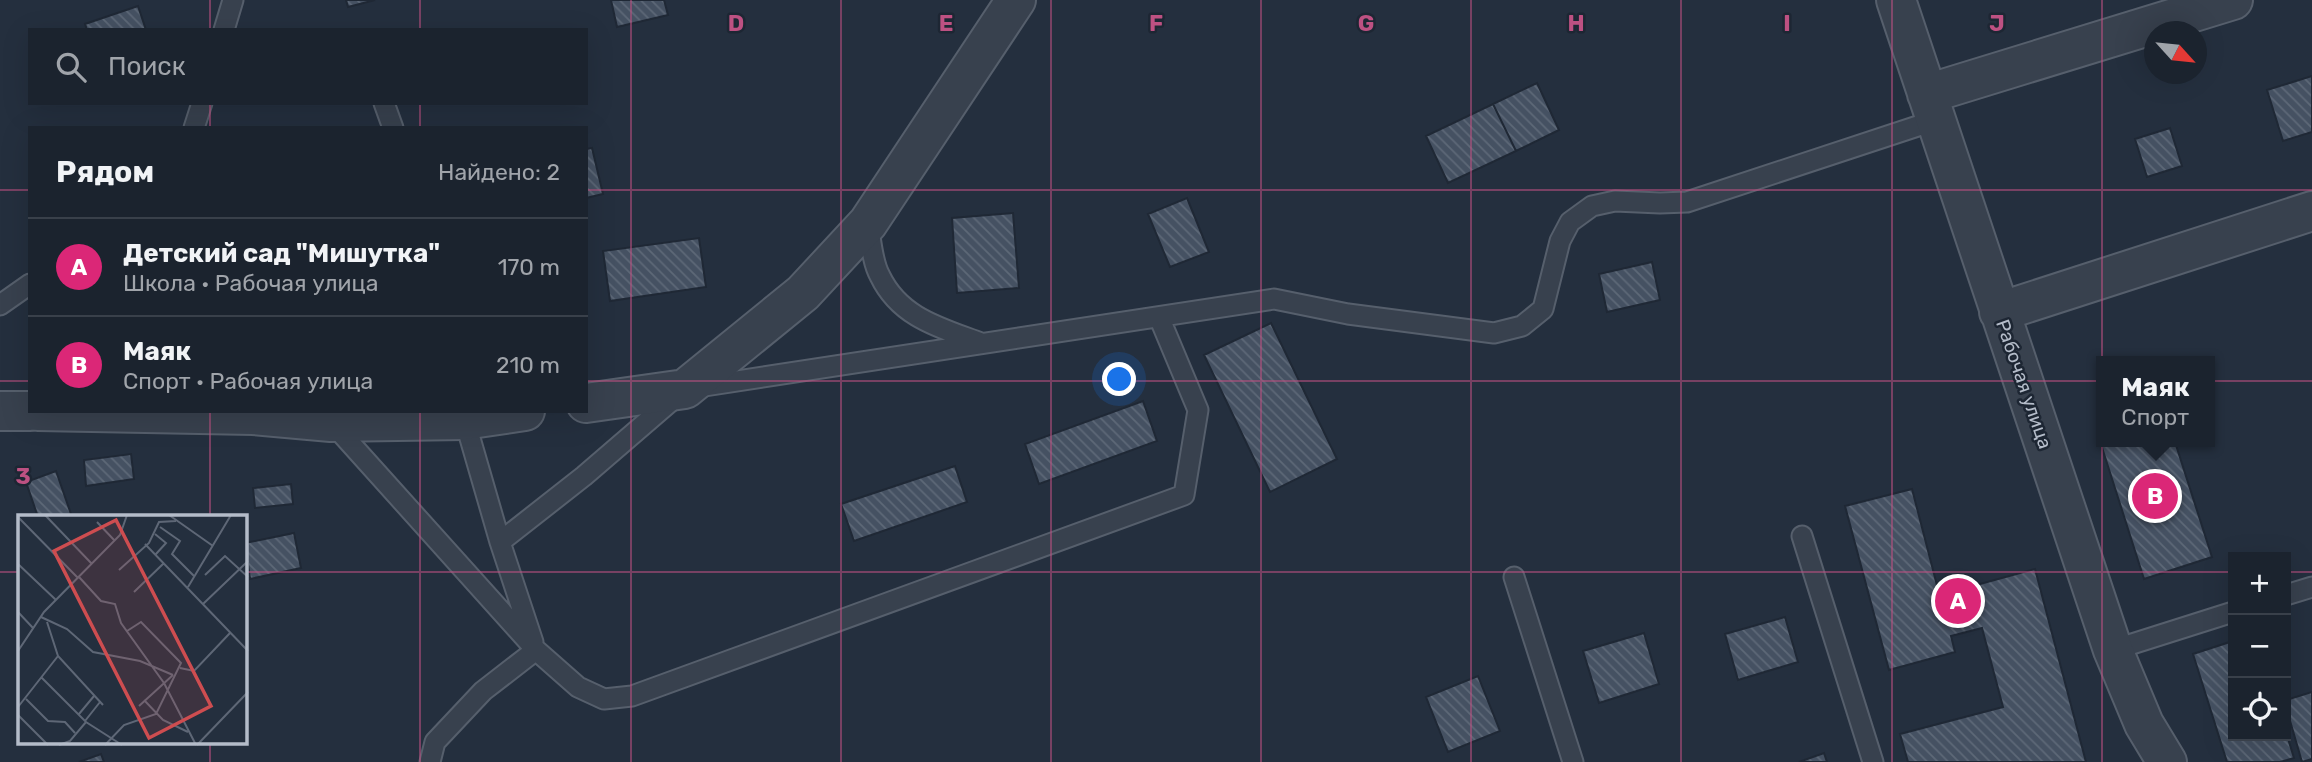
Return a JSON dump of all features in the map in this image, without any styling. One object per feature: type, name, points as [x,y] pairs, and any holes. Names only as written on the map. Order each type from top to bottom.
[{"type":"street","points":[[588,403],[685,389],[803,293],[868,223],[1016,0]]},
{"type":"street","name":"Рабочая улица","points":[[1896,0],[2113,650],[2144,724],[2168,762]]},
{"type":"street","points":[[1931,107],[2233,0]]},
{"type":"street","points":[[1999,312],[2312,211]]},
{"type":"street","points":[[0,411],[28,411]]},
{"type":"street","points":[[146,413],[327,417],[494,413]]},
{"type":"lane","points":[[225,28],[233,0]]},
{"type":"lane","points":[[195,126],[201,105]]},
{"type":"lane","points":[[385,105],[392,126]]},
{"type":"lane","points":[[500,542],[584,476],[685,389],[1273,299],[1348,314],[1494,333],[1522,326],[1543,309],[1560,241],[1570,222],[1592,206],[1615,201],[1687,202],[1931,107]]},
{"type":"lane","points":[[868,223],[878,275],[892,297],[922,321],[985,345]]},
{"type":"lane","points":[[0,305],[28,285]]},
{"type":"lane","points":[[327,417],[536,650],[578,687],[604,699],[632,696],[1184,495],[1198,410],[1159,317]]},
{"type":"lane","points":[[463,415],[500,542],[536,650]]},
{"type":"lane","points":[[1802,536],[1873,762]]},
{"type":"lane","points":[[1514,578],[1573,762]]},
{"type":"lane","points":[[2291,593],[2312,587]]},
{"type":"lane","points":[[2113,650],[2228,614]]},
{"type":"lane","points":[[430,762],[435,742],[483,691],[536,650]]},
{"type":"building","points":[[346,0],[375,0],[348,7]]},
{"type":"building","points":[[611,0],[664,0],[668,15],[617,27]]},
{"type":"building","points":[[138,6],[145,28],[86,28],[85,24]]},
{"type":"building","points":[[2312,76],[2312,132],[2283,141],[2267,90]]},
{"type":"building","points":[[1537,83],[1559,130],[1516,151],[1493,104]]},
{"type":"building","points":[[1493,104],[1516,151],[1448,183],[1426,136]]},
{"type":"building","points":[[2170,128],[2182,166],[2147,177],[2135,139]]},
{"type":"building","points":[[592,148],[603,194],[588,198],[588,149]]},
{"type":"building","points":[[1187,198],[1209,252],[1170,267],[1148,214]]},
{"type":"building","points":[[1013,213],[1019,288],[957,293],[952,218]]},
{"type":"building","points":[[699,238],[706,287],[610,301],[603,251]]},
{"type":"building","points":[[1652,262],[1660,300],[1607,312],[1599,274]]},
{"type":"building","points":[[1271,323],[1337,459],[1270,492],[1204,355]]},
{"type":"building","points":[[1143,401],[1157,441],[1039,484],[1025,444]]},
{"type":"building","points":[[2102,447],[2177,447],[2212,557],[2144,579]]},
{"type":"building","points":[[131,454],[134,479],[86,486],[84,460]]},
{"type":"building","points":[[955,466],[967,502],[854,541],[841,504]]},
{"type":"building","points":[[56,471],[71,515],[37,515],[26,482]]},
{"type":"building","points":[[291,484],[293,504],[255,508],[253,488]]},
{"type":"building","points":[[1912,489],[1946,620],[1976,612],[1969,587],[2035,569],[2086,762],[1908,762],[1900,734],[2003,707],[1982,628],[1951,636],[1955,652],[1889,670],[1845,506]]},
{"type":"building","points":[[294,533],[301,568],[250,579],[247,543]]},
{"type":"building","points":[[1785,617],[1798,662],[1738,680],[1725,634]]},
{"type":"building","points":[[1644,633],[1659,684],[1599,703],[1583,651]]},
{"type":"building","points":[[2228,643],[2228,741],[2289,741],[2294,758],[2280,762],[2227,762],[2193,654]]},
{"type":"building","points":[[1478,676],[1500,731],[1448,752],[1426,697]]},
{"type":"building","points":[[2312,692],[2312,759],[2302,762],[2291,724],[2291,698]]},
{"type":"building","points":[[1824,753],[1827,762],[1799,762]]},
{"type":"building","points":[[101,754],[104,762],[79,762]]},
{"type":"place","name":"Маяк","points":[[2155,496]]},
{"type":"place","name":"Детский сад \"Мишутка\"","points":[[1958,601]]}]
